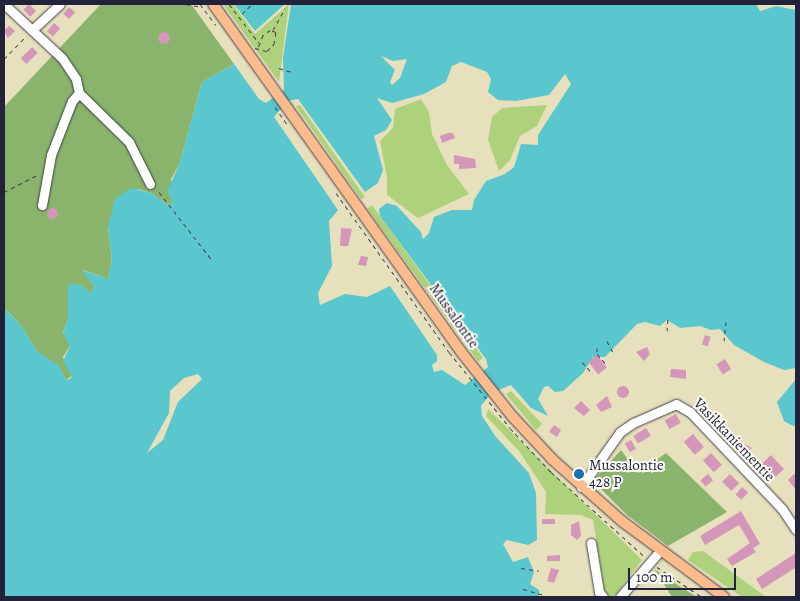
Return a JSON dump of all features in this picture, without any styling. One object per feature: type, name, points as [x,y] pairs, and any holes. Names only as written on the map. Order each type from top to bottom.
[{"type":"main road","name":"Mussalontie","points":[[208,6],[248,53],[274,89],[286,114],[382,249],[474,370],[497,405],[582,487],[659,552],[724,597]]},
{"type":"street","points":[[4,4],[62,58],[76,79],[80,93],[129,142],[150,184]]},
{"type":"street","points":[[32,30],[60,4]]},
{"type":"street","points":[[42,205],[49,169],[72,101],[80,93]]},
{"type":"street","name":"Vasikkaniementie","points":[[582,487],[620,432],[676,404],[690,412],[776,502],[796,530]]},
{"type":"street","points":[[591,543],[599,592],[603,597]]},
{"type":"street","points":[[620,597],[659,552]]},
{"type":"path","points":[[158,4],[170,4]]},
{"type":"path","points":[[186,4],[208,6]]},
{"type":"path","points":[[229,4],[260,43]]},
{"type":"path","points":[[242,14],[252,4]]},
{"type":"path","points":[[248,53],[258,48],[263,35],[273,30],[285,8]]},
{"type":"path","points":[[4,59],[32,30]]},
{"type":"path","points":[[258,48],[267,51],[271,48],[276,36],[273,30]]},
{"type":"path","points":[[279,68],[292,72]]},
{"type":"path","points":[[286,114],[291,130]]},
{"type":"path","points":[[4,192],[49,169]]},
{"type":"path","points":[[334,189],[382,249],[463,370],[497,405],[551,472],[650,561],[702,597]]},
{"type":"path","points":[[159,192],[212,260]]},
{"type":"path","points":[[667,331],[668,316]]},
{"type":"path","points":[[724,341],[726,322]]},
{"type":"path","points":[[607,341],[614,354]]},
{"type":"path","points":[[597,348],[597,354],[607,366]]},
{"type":"path","points":[[582,362],[590,371]]},
{"type":"path","points":[[521,568],[539,571]]},
{"type":"path","points":[[523,589],[544,595]]},
{"type":"green space","points":[[101,4],[191,4],[234,64],[202,82],[179,165],[171,179],[173,203],[168,205],[151,193],[138,189],[108,227],[112,261],[108,279],[83,270],[94,287],[91,294],[81,285],[70,285],[68,319],[63,332],[70,346],[63,357],[72,376],[66,380],[58,366],[38,352],[19,323],[4,308],[4,107]]},
{"type":"green space","points":[[223,4],[233,4],[255,34],[289,4],[279,82]]},
{"type":"green space","points":[[421,99],[429,112],[432,134],[447,165],[469,194],[418,218],[387,195],[387,177],[380,141],[393,128],[395,109]]},
{"type":"green space","points":[[300,105],[365,197],[361,199],[296,106]]},
{"type":"green space","points":[[547,105],[537,126],[520,136],[510,160],[499,171],[488,140],[492,117],[502,108]]},
{"type":"green space","points":[[372,205],[483,358],[478,361],[367,209]]},
{"type":"green space","points":[[511,391],[542,424],[536,430],[506,394]]},
{"type":"green space","points":[[488,409],[642,560],[615,595],[609,597],[604,588],[593,520],[581,515],[545,514],[546,492],[519,451],[486,416]]},
{"type":"green space","points":[[621,450],[638,473],[666,453],[727,512],[668,546],[627,515],[593,481]]},
{"type":"green space","points":[[703,551],[766,597],[742,597],[688,560],[693,552]]},
{"type":"green space","points":[[654,569],[673,582],[697,597],[672,597]]},
{"type":"water","points":[[234,4],[285,4],[255,31]]},
{"type":"water","points":[[291,4],[756,4],[760,11],[776,6],[796,10],[796,368],[784,370],[764,362],[734,345],[720,329],[711,330],[700,326],[680,328],[667,320],[660,326],[645,322],[637,324],[605,357],[593,357],[583,373],[563,391],[555,392],[548,386],[544,387],[538,399],[548,416],[531,408],[511,385],[491,393],[481,406],[482,416],[496,437],[529,473],[536,493],[537,540],[528,545],[507,540],[503,544],[513,562],[528,557],[534,572],[530,584],[539,590],[539,597],[4,597],[4,308],[19,323],[38,352],[59,366],[66,380],[70,379],[72,376],[63,361],[70,346],[63,333],[68,319],[68,288],[70,284],[81,285],[91,293],[94,287],[82,270],[108,279],[112,260],[108,227],[115,199],[131,188],[151,193],[168,205],[173,203],[167,191],[179,165],[202,82],[234,64],[259,99],[266,103],[284,90],[283,58]],"holes":[[[381,56],[393,61],[407,59],[400,78],[392,85],[390,82],[395,70]],[[461,62],[487,72],[491,79],[488,92],[498,100],[516,101],[549,95],[565,74],[571,84],[538,135],[538,145],[521,144],[514,167],[505,174],[486,181],[474,200],[472,210],[452,210],[434,217],[429,233],[423,239],[421,232],[397,206],[387,203],[379,209],[380,216],[486,359],[488,367],[465,385],[442,370],[434,372],[432,365],[437,361],[437,355],[390,286],[367,297],[345,294],[320,305],[318,293],[332,266],[329,221],[338,210],[274,117],[288,101],[298,99],[365,192],[378,183],[383,170],[374,136],[386,130],[392,120],[377,98],[392,103],[424,94],[446,82],[452,66]],[[198,374],[202,379],[178,402],[163,440],[147,453],[169,413],[170,391],[184,378]]]},
{"type":"water","points":[[796,379],[796,425],[793,426],[784,421],[777,402]]},
{"type":"building","points":[[29,4],[36,11],[30,17],[23,10]]},
{"type":"building","points":[[69,7],[75,12],[69,19],[63,14]]},
{"type":"building","points":[[54,23],[60,28],[53,37],[47,31]]},
{"type":"building","points":[[9,26],[15,31],[8,38],[4,31]]},
{"type":"building","points":[[162,32],[166,32],[170,38],[166,44],[162,44],[158,40],[158,36]]},
{"type":"building","points":[[32,47],[38,53],[26,64],[21,58]]},
{"type":"building","points":[[453,133],[455,138],[442,143],[440,136]]},
{"type":"building","points":[[454,155],[475,159],[476,168],[459,169],[459,164],[454,164]]},
{"type":"building","points":[[52,207],[58,213],[52,219],[46,213]]},
{"type":"building","points":[[341,228],[352,229],[348,246],[340,246]]},
{"type":"building","points":[[361,256],[368,257],[366,266],[358,265]]},
{"type":"building","points":[[705,335],[711,337],[708,346],[702,345]]},
{"type":"building","points":[[647,347],[650,354],[644,361],[636,352]]},
{"type":"building","points":[[597,355],[607,368],[598,374],[588,362]]},
{"type":"building","points":[[725,359],[731,369],[723,374],[716,364]]},
{"type":"building","points":[[671,369],[686,370],[686,379],[670,377]]},
{"type":"building","points":[[621,386],[625,386],[629,392],[625,398],[621,398],[617,394],[617,390]]},
{"type":"building","points":[[607,396],[612,407],[601,412],[596,405]]},
{"type":"building","points":[[581,401],[590,410],[584,416],[574,408]]},
{"type":"building","points":[[676,414],[681,423],[669,429],[665,420]]},
{"type":"building","points":[[554,425],[561,430],[557,437],[549,432]]},
{"type":"building","points":[[646,428],[651,436],[638,444],[633,436]]},
{"type":"building","points":[[693,434],[704,447],[695,455],[684,442]]},
{"type":"building","points":[[631,440],[636,449],[630,452],[625,443]]},
{"type":"building","points":[[742,443],[752,448],[741,457],[735,449]]},
{"type":"building","points":[[711,453],[722,465],[714,472],[703,461]]},
{"type":"building","points":[[771,455],[784,469],[774,478],[761,464]]},
{"type":"building","points":[[708,474],[713,480],[705,487],[700,480]]},
{"type":"building","points":[[730,474],[739,483],[731,491],[722,482]]},
{"type":"building","points":[[794,474],[796,477],[796,490],[788,480]]},
{"type":"building","points":[[742,487],[748,492],[742,500],[736,495]]},
{"type":"building","points":[[741,511],[760,544],[753,548],[756,552],[732,566],[727,559],[750,543],[739,525],[705,545],[700,536]]},
{"type":"building","points":[[542,519],[555,519],[555,524],[542,524]]},
{"type":"building","points":[[579,521],[581,536],[577,540],[571,535],[571,525]]},
{"type":"building","points":[[796,553],[796,570],[795,568],[762,589],[756,579]]},
{"type":"building","points":[[560,555],[560,561],[547,561],[547,556]]},
{"type":"building","points":[[551,568],[559,570],[554,583],[547,581]]},
{"type":"place","name":"Mussalontie 428 P","points":[[579,474]]}]
